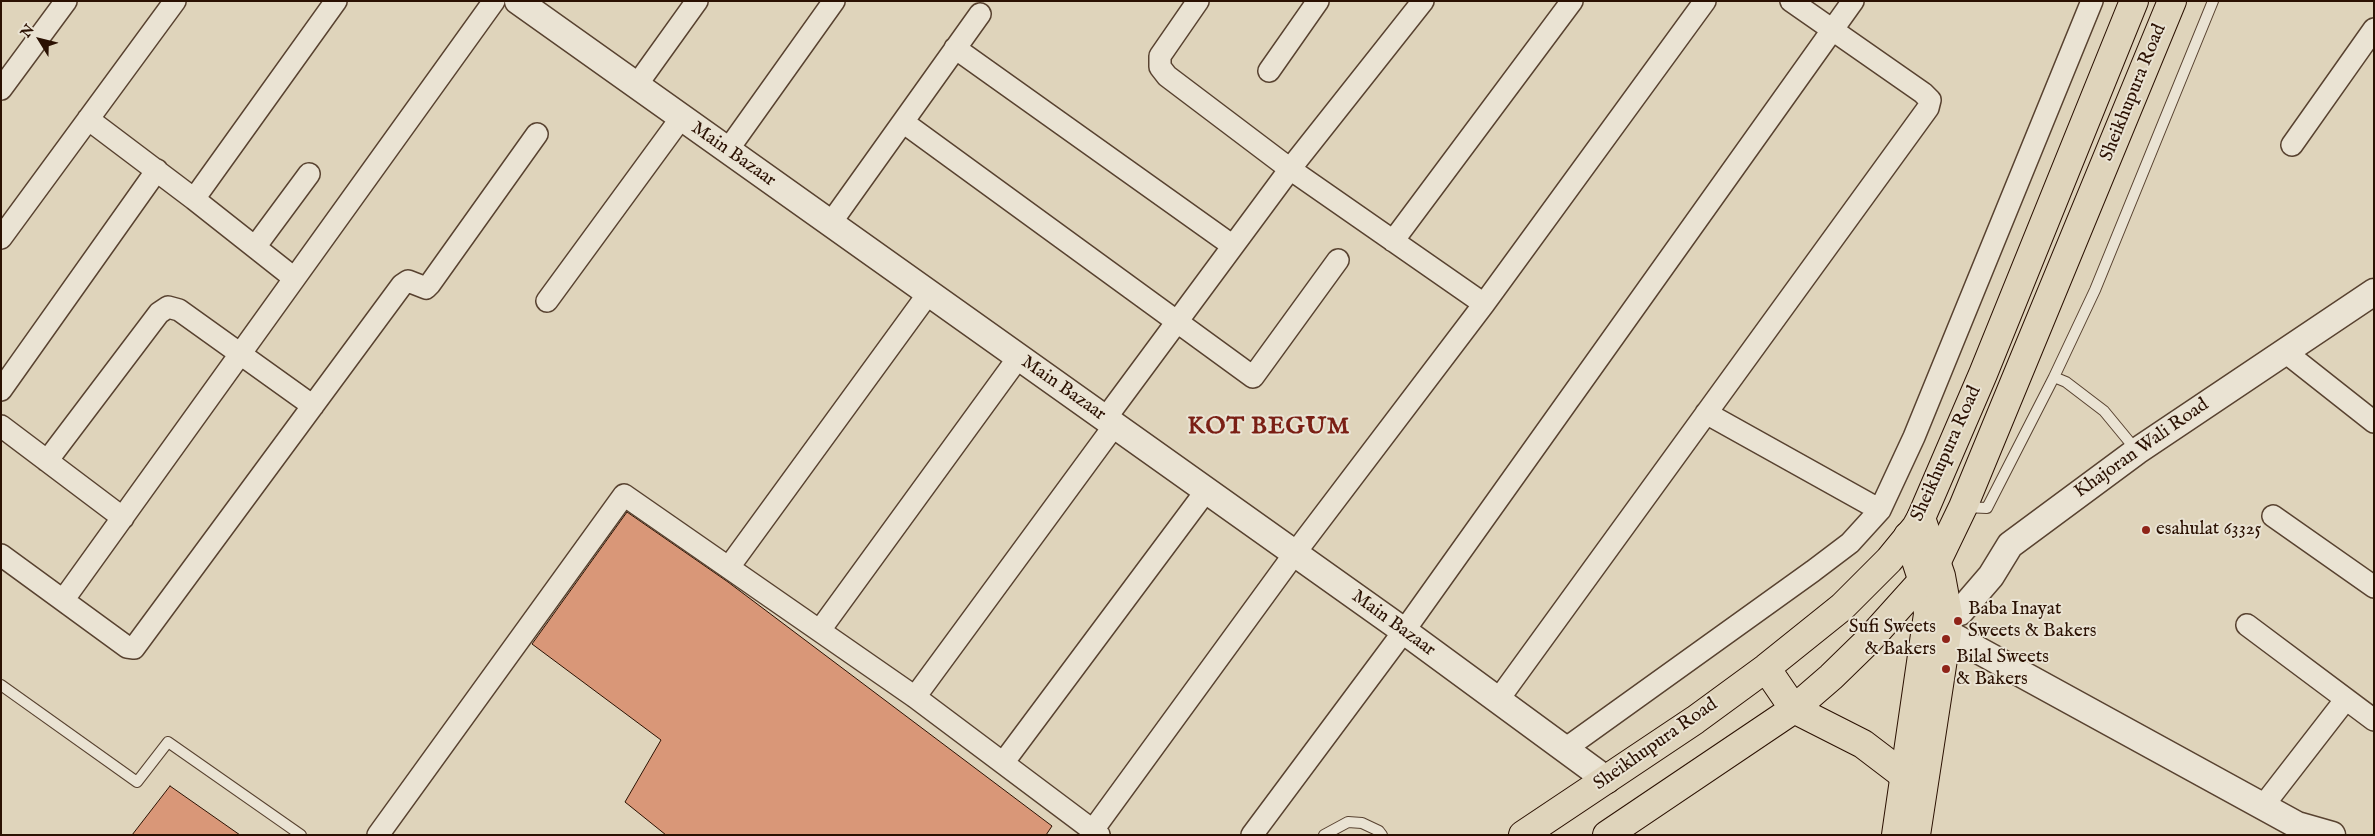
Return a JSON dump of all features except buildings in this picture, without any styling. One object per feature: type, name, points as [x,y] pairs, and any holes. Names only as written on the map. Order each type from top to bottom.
[{"type":"main road","name":"Sheikhupura Road","points":[[1524,835],[1696,720],[1766,668],[1842,607],[1867,583],[1915,527],[1983,374],[2134,1]]},
{"type":"main road","name":"Sheikhupura Road","points":[[1607,835],[1794,709],[1863,646],[1930,571],[1963,507],[2172,1]]},
{"type":"main road","points":[[1915,527],[1930,571],[1937,623],[1916,835]]},
{"type":"main road","points":[[1896,835],[1905,776],[1937,623]]},
{"type":"main road","points":[[1766,668],[1794,709],[1863,744],[1905,776]]},
{"type":"street","points":[[1,89],[66,1]]},
{"type":"street","points":[[1,238],[175,1]]},
{"type":"street","points":[[194,199],[336,1]]},
{"type":"street","points":[[64,600],[494,1]]},
{"type":"street","name":"Main Bazaar","points":[[518,1],[1295,553],[1607,780]]},
{"type":"street","points":[[636,86],[698,1]]},
{"type":"street","points":[[727,151],[834,1]]},
{"type":"street","points":[[1198,1],[1160,56],[1160,67],[1167,76],[1290,169],[1484,304]]},
{"type":"street","points":[[1269,71],[1318,1]]},
{"type":"street","points":[[915,697],[1109,422],[1177,322],[1290,169],[1423,1]]},
{"type":"street","points":[[1393,241],[1572,1]]},
{"type":"street","points":[[378,835],[624,494],[915,697],[1096,832],[1295,553],[1484,304],[1705,1]]},
{"type":"street","points":[[1498,700],[1928,108],[1930,100],[1923,93],[1791,1]]},
{"type":"street","points":[[1252,835],[1404,631],[1853,1]]},
{"type":"street","points":[[1565,749],[1813,571],[1850,542],[1880,510],[1914,437],[2092,1]]},
{"type":"street","points":[[830,224],[980,14]]},
{"type":"street","points":[[2292,145],[2374,29]]},
{"type":"street","points":[[956,48],[1233,246]]},
{"type":"street","points":[[547,301],[681,118]]},
{"type":"street","points":[[88,119],[158,170],[294,278]]},
{"type":"street","points":[[903,122],[1254,377],[1338,260]]},
{"type":"street","points":[[1,555],[127,647],[134,648],[402,285],[408,281],[426,288],[430,284],[538,134]]},
{"type":"street","points":[[1,390],[158,170]]},
{"type":"street","points":[[255,247],[309,174]]},
{"type":"street","name":"Khajoran Wali Road","points":[[1937,623],[1960,612],[1965,607],[1991,576],[2010,545],[2137,451],[2374,292]]},
{"type":"street","points":[[729,567],[928,294]]},
{"type":"street","points":[[47,461],[159,313],[168,307],[179,310],[313,406]]},
{"type":"street","points":[[2284,351],[2374,422]]},
{"type":"street","points":[[820,630],[1018,358]]},
{"type":"street","points":[[1706,413],[1880,510]]},
{"type":"street","points":[[1,426],[122,518]]},
{"type":"street","points":[[1003,763],[1206,491]]},
{"type":"street","points":[[2273,516],[2374,587]]},
{"type":"street","points":[[1937,623],[2263,806],[2292,830],[2332,835]]},
{"type":"street","points":[[2248,625],[2374,720]]},
{"type":"street","points":[[2263,806],[2346,699]]},
{"type":"lane","points":[[1963,507],[1987,508],[2054,377],[2095,290],[2213,1]]},
{"type":"lane","points":[[2054,377],[2066,382],[2104,412],[2137,451]]},
{"type":"lane","points":[[1,685],[137,782],[168,742],[301,835]]},
{"type":"lane","points":[[1324,835],[1348,822],[1362,823],[1382,835]]},
{"type":"place","name":"esahulat 63325","points":[[2146,530]]},
{"type":"place","name":"Baba Inayat Sweets & Bakers","points":[[1958,621]]},
{"type":"place","name":"Sufi Sweets & Bakers","points":[[1946,639]]},
{"type":"place","name":"Bilal Sweets & Bakers","points":[[1946,669]]},
{"type":"district","name":"KOT BEGUM","points":[[1269,428]]}]
